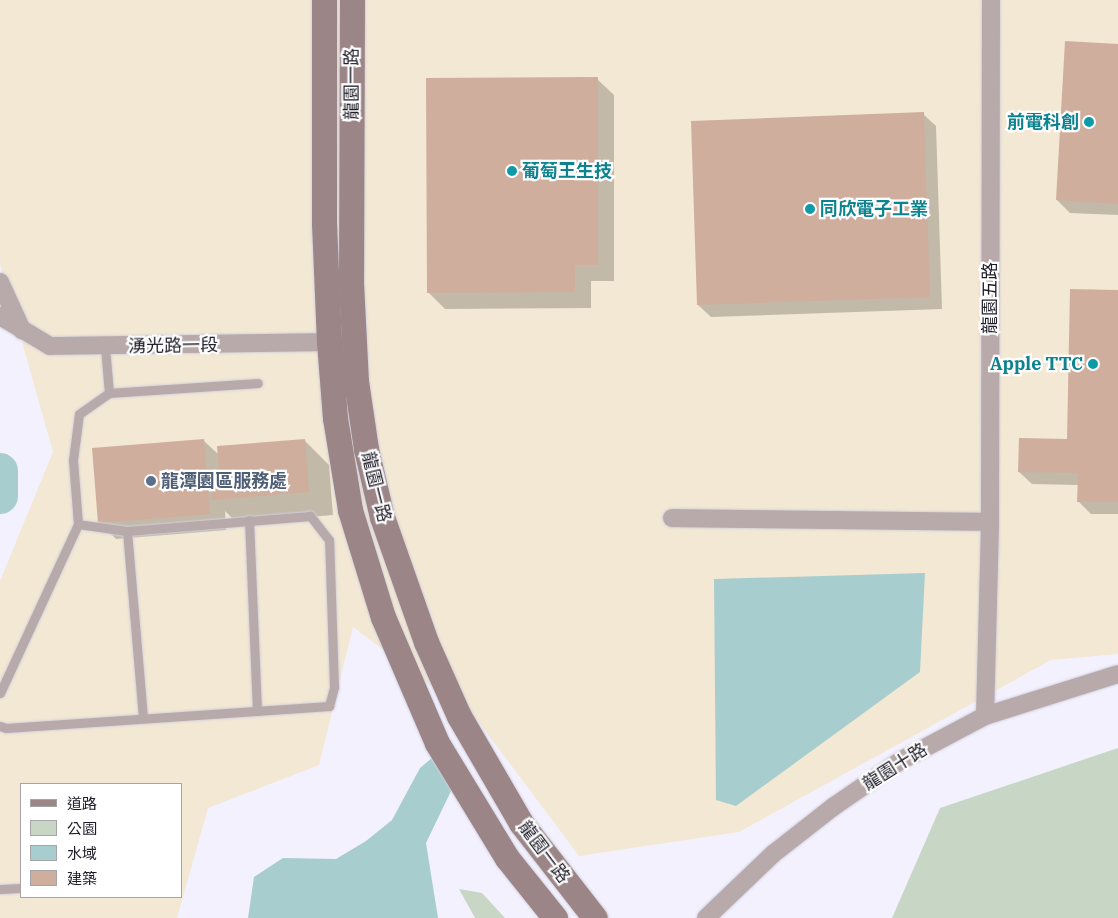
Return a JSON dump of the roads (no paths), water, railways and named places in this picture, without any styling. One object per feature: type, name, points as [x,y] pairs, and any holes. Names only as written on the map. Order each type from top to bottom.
[{"type":"street","name":"龍園一路","points":[[324,0],[324,224],[329,342],[335,418],[350,510],[394,645],[437,743],[507,858],[555,918]]},
{"type":"street","name":"龍園一路","points":[[352,0],[351,284],[354,342],[366,449],[382,517],[426,642],[459,716],[521,823],[595,918]]},
{"type":"street","name":"龍園五路","points":[[985,716],[990,522],[991,0]]},
{"type":"street","points":[[0,282],[22,330]]},
{"type":"street","name":"湧光路一段","points":[[0,316],[50,346],[105,347],[354,342]]},
{"type":"street","points":[[672,518],[990,522]]},
{"type":"street","name":"龍園十路","points":[[706,918],[773,854],[833,806],[900,761],[985,716],[1118,674]]},
{"type":"lane","points":[[105,347],[109,393]]},
{"type":"lane","points":[[0,693],[78,524],[73,460],[78,414],[109,393],[258,383]]},
{"type":"lane","points":[[0,726],[6,728],[329,706],[334,687],[329,540],[310,516],[127,531],[78,524]]},
{"type":"lane","points":[[248,520],[257,711]]},
{"type":"lane","points":[[127,531],[144,718]]},
{"type":"lane","points":[[0,889],[20,888]]},
{"type":"water","points":[[925,573],[920,672],[736,806],[716,800],[714,579]]},
{"type":"water","points":[[432,758],[452,789],[426,843],[438,918],[248,918],[254,877],[283,858],[336,859],[366,841],[392,820],[420,768]]},
{"type":"waterway","points":[[0,471],[0,496]]},
{"type":"place","name":"前電科創","points":[[1089,122]]},
{"type":"place","name":"葡萄王生技","points":[[512,171]]},
{"type":"place","name":"同欣電子工業","points":[[810,209]]},
{"type":"place","name":"Apple TTC","points":[[1093,364]]},
{"type":"place","name":"龍潭園區服務處","points":[[151,481]]}]
